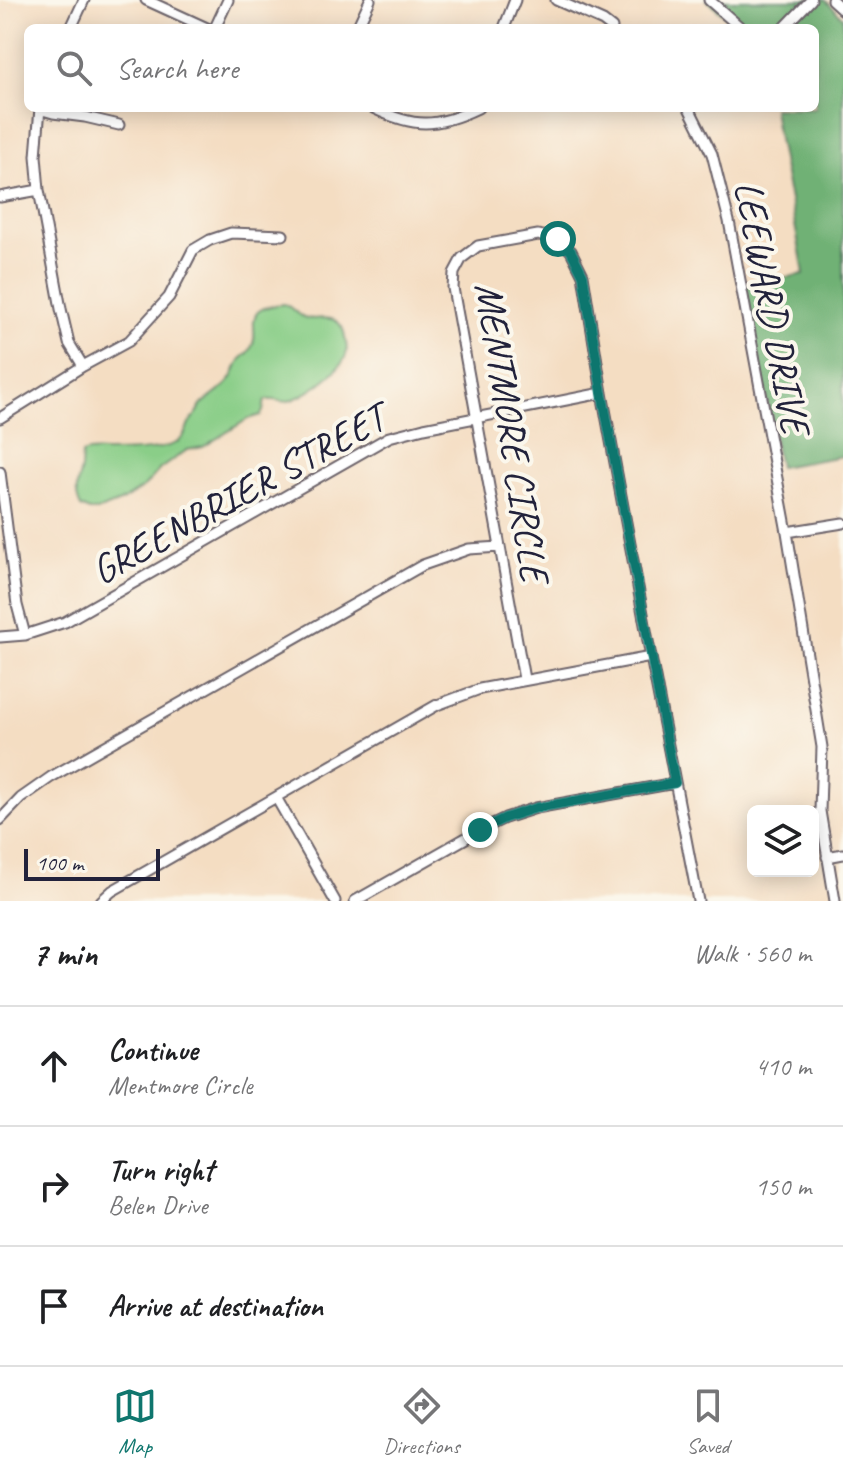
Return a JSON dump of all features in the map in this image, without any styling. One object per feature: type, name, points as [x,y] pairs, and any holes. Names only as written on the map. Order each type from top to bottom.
[{"type":"street","points":[[73,24],[84,0]]},
{"type":"street","points":[[146,0],[198,24]]},
{"type":"street","points":[[217,24],[228,0]]},
{"type":"street","points":[[359,24],[370,0]]},
{"type":"street","points":[[506,24],[515,0]]},
{"type":"street","points":[[556,0],[607,24]]},
{"type":"street","points":[[709,0],[736,24]]},
{"type":"street","points":[[788,24],[811,0]]},
{"type":"street","points":[[832,0],[843,10]]},
{"type":"street","points":[[39,112],[36,156],[39,190],[63,321],[69,343],[83,366]]},
{"type":"street","points":[[50,112],[119,125]]},
{"type":"street","points":[[381,112],[396,119],[426,124],[468,112]]},
{"type":"street","name":"LEEWARD DRIVE","points":[[691,112],[712,154],[729,221],[787,532],[822,747],[820,811],[835,901]]},
{"type":"street","points":[[0,197],[39,190]]},
{"type":"street","points":[[0,418],[129,341],[169,297],[193,250],[231,233],[283,235]]},
{"type":"street","name":"MENTMORE CIRCLE","points":[[524,679],[453,288],[454,273],[462,258],[478,246],[538,235],[558,239],[571,251],[583,275],[602,393],[698,901]]},
{"type":"street","name":"GREENBRIER STREET","points":[[0,637],[25,635],[65,622],[389,437],[602,393]]},
{"type":"street","points":[[0,472],[17,605],[25,635]]},
{"type":"street","points":[[787,532],[843,523]]},
{"type":"street","points":[[0,820],[21,798],[51,777],[423,565],[469,549],[500,547]]},
{"type":"street","points":[[101,901],[112,891],[437,705],[480,689],[524,679],[651,657]]},
{"type":"street","points":[[355,901],[505,818],[536,808],[675,783]]},
{"type":"street","points":[[277,799],[335,901]]},
{"type":"street","points":[[827,857],[843,854]]},
{"type":"green space","points":[[707,0],[825,0],[843,17],[843,456],[779,467],[745,285],[804,274],[774,112],[819,112],[819,24],[734,24]]},
{"type":"green space","points":[[285,304],[303,317],[332,319],[341,326],[347,353],[324,381],[290,401],[265,400],[261,415],[248,419],[203,447],[187,450],[160,469],[145,486],[120,502],[97,511],[81,507],[77,491],[82,454],[147,450],[177,443],[201,405],[227,384],[249,351],[256,315],[270,306]]},
{"type":"route","points":[[480,830],[536,808],[675,783],[583,275],[571,251],[558,239]]}]
